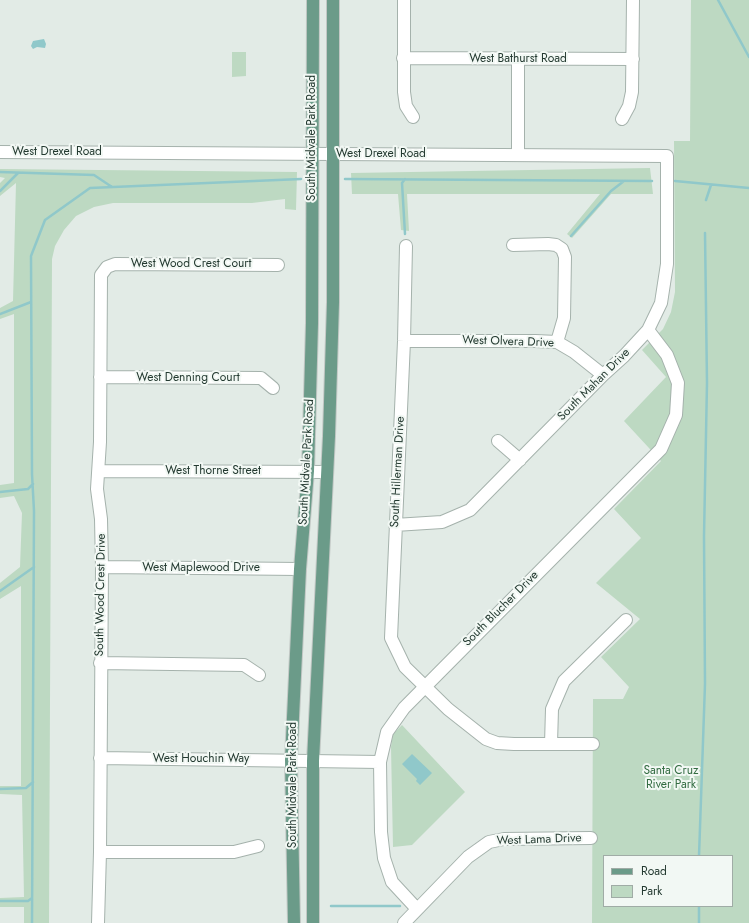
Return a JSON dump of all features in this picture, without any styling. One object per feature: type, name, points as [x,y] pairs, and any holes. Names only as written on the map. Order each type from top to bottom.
[{"type":"main road","name":"South Midvale Park Road","points":[[312,0],[312,323],[308,471],[300,569],[302,760],[313,923]]},
{"type":"main road","name":"South Midvale Park Road","points":[[294,923],[302,760],[327,472],[333,310],[334,0]]},
{"type":"street","points":[[404,0],[404,99],[413,118]]},
{"type":"street","points":[[622,119],[631,99],[633,0]]},
{"type":"street","name":"West Bathurst Road","points":[[403,58],[633,59]]},
{"type":"street","points":[[518,59],[518,155]]},
{"type":"street","name":"West Drexel Road","points":[[0,152],[667,156]]},
{"type":"street","name":"South Mahan Drive","points":[[395,525],[442,522],[470,510],[603,375],[624,356],[648,330],[660,303],[666,264],[667,156]]},
{"type":"street","points":[[513,245],[548,244],[556,245],[562,249],[565,257],[564,318],[557,342]]},
{"type":"street","name":"South Hillerman Drive","points":[[406,246],[404,341],[391,638],[405,667],[448,708],[486,739],[497,743],[514,744],[593,744]]},
{"type":"street","name":"West Wood Crest Court","points":[[104,266],[119,264],[278,265]]},
{"type":"street","name":"South Wood Crest Drive","points":[[98,923],[100,852],[100,663],[102,567],[101,519],[97,489],[99,471],[100,377],[99,284],[100,275],[104,266]]},
{"type":"street","name":"South Blucher Drive","points":[[417,909],[392,882],[384,858],[381,832],[380,762],[387,732],[404,708],[661,449],[676,415],[678,383],[667,355],[648,330]]},
{"type":"street","name":"West Olvera Drive","points":[[404,341],[557,342],[574,352],[603,375]]},
{"type":"street","name":"West Denning Court","points":[[100,377],[260,378],[273,388]]},
{"type":"street","points":[[498,441],[520,460]]},
{"type":"street","name":"West Thorne Street","points":[[99,471],[327,472]]},
{"type":"street","name":"West Maplewood Drive","points":[[102,567],[300,569]]},
{"type":"street","points":[[551,744],[552,709],[564,681],[626,620]]},
{"type":"street","points":[[100,663],[244,665],[259,675]]},
{"type":"street","name":"West Houchin Way","points":[[100,758],[380,762]]},
{"type":"street","name":"West Lama Drive","points":[[404,923],[468,857],[489,842],[504,839],[591,838]]},
{"type":"street","points":[[100,852],[234,852],[258,846]]},
{"type":"green space","name":"Santa Cruz River Park","points":[[691,0],[749,0],[749,923],[592,923],[593,699],[623,699],[629,687],[601,657],[640,619],[596,583],[641,538],[614,509],[661,461],[624,421],[666,377],[642,350],[663,329],[671,312],[675,292],[674,141],[690,141]]},
{"type":"green space","points":[[232,52],[246,52],[246,76],[232,77]]},
{"type":"green space","points":[[650,168],[653,194],[611,194],[572,238],[567,234],[600,194],[407,194],[409,231],[401,230],[398,194],[352,194],[351,173]]},
{"type":"green space","points":[[0,169],[297,172],[296,210],[285,209],[285,199],[252,203],[113,203],[94,207],[76,216],[64,230],[55,246],[52,259],[49,923],[24,923],[24,907],[0,907],[0,898],[24,897],[22,795],[0,794],[0,786],[21,786],[21,586],[0,599],[0,583],[20,567],[22,513],[14,496],[0,498],[0,485],[14,483],[14,314],[0,319],[0,308],[13,301],[16,183],[0,196],[0,183],[5,178],[0,177]]},
{"type":"green space","points":[[402,725],[465,792],[412,845],[393,847],[391,747],[393,734]]},
{"type":"water","points":[[44,39],[46,44],[45,48],[37,47],[33,49],[31,46],[33,41]]},
{"type":"water","points":[[412,754],[432,773],[420,785],[416,781],[417,779],[402,764]]},
{"type":"waterway","points":[[718,0],[749,57]]},
{"type":"waterway","points":[[0,172],[94,175],[112,187]]},
{"type":"waterway","points":[[0,191],[18,173]]},
{"type":"waterway","points":[[32,923],[34,511],[32,474],[31,256],[45,220],[90,188],[301,179]]},
{"type":"waterway","points":[[345,179],[652,181]]},
{"type":"waterway","points":[[405,179],[402,183],[405,234]]},
{"type":"waterway","points":[[571,236],[611,191],[624,181]]},
{"type":"waterway","points":[[675,181],[749,188]]},
{"type":"waterway","points":[[706,200],[711,185]]},
{"type":"waterway","points":[[699,855],[705,684],[704,536],[707,383],[705,233]]},
{"type":"waterway","points":[[0,314],[31,302]]},
{"type":"waterway","points":[[0,492],[28,489],[33,484]]},
{"type":"waterway","points":[[0,591],[34,567]]},
{"type":"waterway","points":[[0,789],[26,788],[33,782]]},
{"type":"waterway","points":[[0,901],[28,901],[32,898]]},
{"type":"waterway","points":[[331,906],[400,906]]},
{"type":"waterway","points":[[699,907],[699,923]]}]
